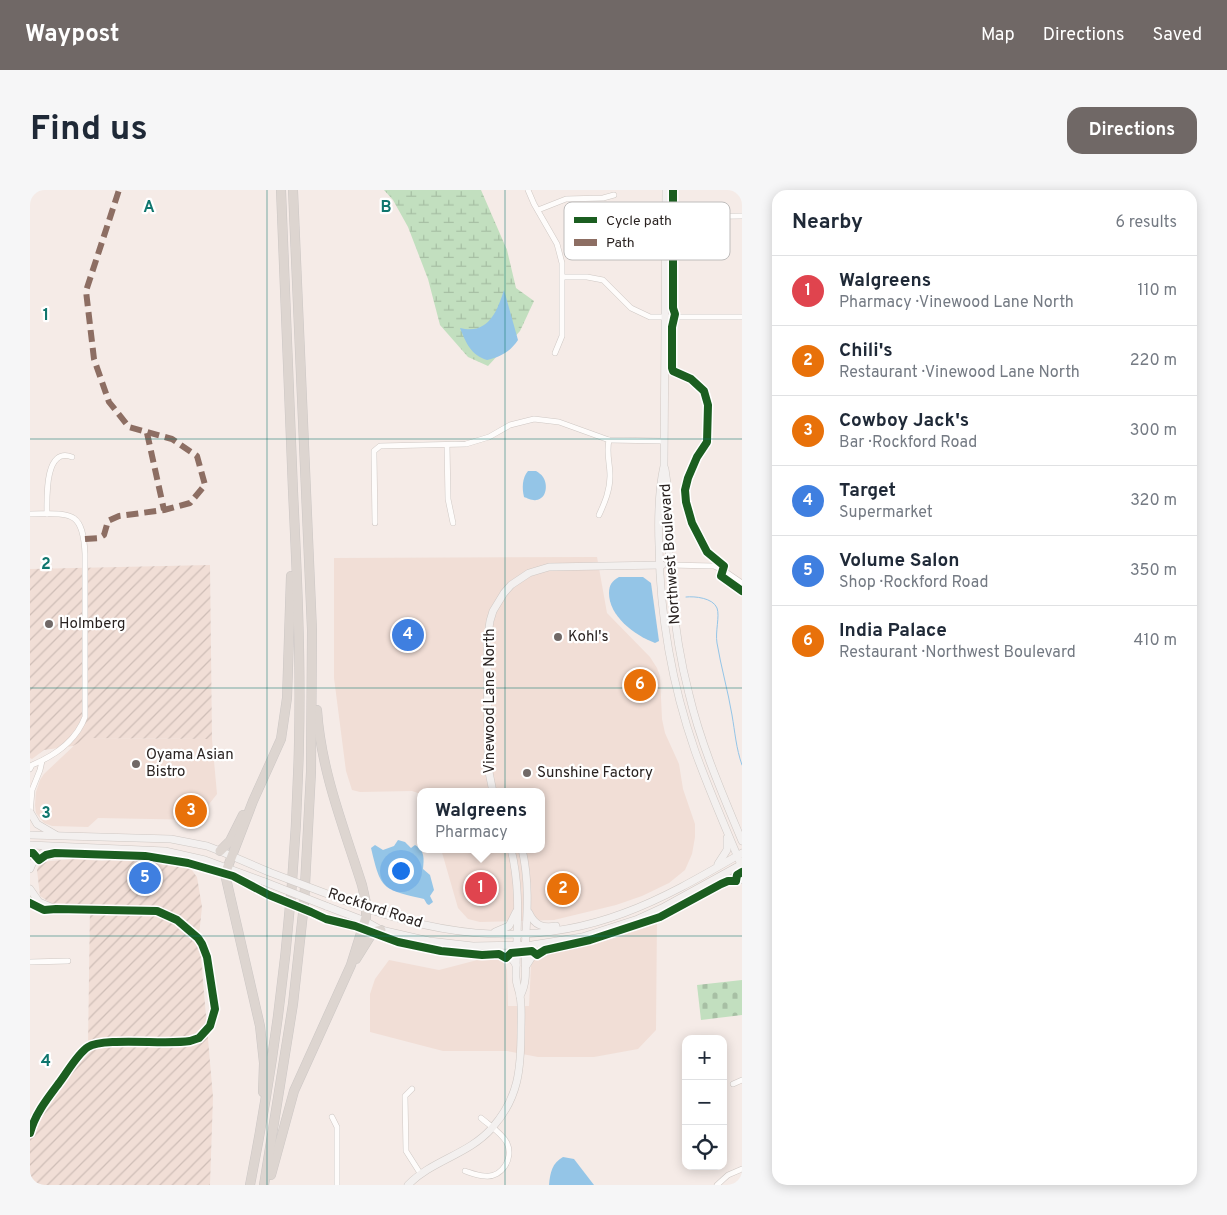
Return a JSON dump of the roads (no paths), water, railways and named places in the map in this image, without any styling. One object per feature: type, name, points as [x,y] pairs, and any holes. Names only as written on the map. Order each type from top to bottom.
[{"type":"highway","points":[[250,1185],[261,1131],[283,981],[296,833],[299,742],[296,547],[281,190]]},
{"type":"highway","points":[[264,1185],[290,1024],[304,904],[311,772],[312,649],[293,190]]},
{"type":"highway","points":[[261,1131],[264,1063],[262,1035],[225,874],[253,801],[277,751],[283,732],[288,698],[292,559],[296,547]]},
{"type":"highway","points":[[312,649],[322,753],[362,885],[366,909],[365,921],[352,965]]},
{"type":"highway","points":[[220,851],[230,841],[246,810],[253,801]]},
{"type":"highway","points":[[269,1185],[294,1091],[352,965],[373,932],[381,930]]},
{"type":"main road","name":"Northwest Boulevard","points":[[666,260],[664,466],[667,483],[669,565],[676,629],[689,695],[708,758],[742,841]]},
{"type":"main road","name":"Northwest Boulevard","points":[[664,466],[660,483],[659,565],[666,631],[676,686],[695,750],[726,827],[740,854],[742,865]]},
{"type":"main road","points":[[659,565],[669,565]]},
{"type":"main road","name":"Vinewood Lane North","points":[[492,788],[488,760],[488,631],[493,611],[511,585],[529,573],[549,567],[659,565]]},
{"type":"main road","points":[[489,788],[491,784]]},
{"type":"main road","points":[[30,812],[37,824],[56,836]]},
{"type":"main road","points":[[709,871],[720,862],[726,852],[728,842],[726,827]]},
{"type":"main road","points":[[736,827],[742,833]]},
{"type":"main road","name":"Rockford Road","points":[[30,835],[171,839],[220,851],[366,909],[420,925],[478,933],[518,935],[579,927],[619,916],[643,906],[740,854]]},
{"type":"main road","name":"Rockford Road","points":[[30,845],[165,852],[199,858],[365,921],[381,930],[429,941],[473,946],[526,946],[550,943],[582,937],[621,926],[662,908],[742,865]]},
{"type":"main road","points":[[30,870],[33,862],[40,855],[57,846]]},
{"type":"main road","points":[[408,1185],[420,1173],[473,1145],[492,1128],[509,1103],[519,1076],[521,1063],[520,996],[516,986],[518,904],[517,875],[512,853]]},
{"type":"main road","points":[[520,996],[525,987],[527,935],[527,875],[523,853]]},
{"type":"main road","points":[[688,894],[695,894],[728,878],[742,880]]},
{"type":"main road","points":[[30,889],[39,902],[56,909]]},
{"type":"main road","points":[[30,903],[44,910],[157,911],[177,920],[198,938],[205,950],[215,1009],[210,1026],[199,1038],[190,1041],[104,1043],[88,1047],[42,1105],[30,1132]]},
{"type":"main road","points":[[478,933],[497,931],[509,926],[513,921],[518,904]]},
{"type":"main road","points":[[527,908],[532,920],[540,926],[547,928],[570,925],[579,927]]},
{"type":"main road","points":[[429,941],[436,946],[448,948],[504,952],[513,960],[516,967]]},
{"type":"main road","points":[[525,969],[533,955],[550,943]]},
{"type":"street","points":[[528,190],[561,254],[563,277],[562,336],[555,353]]},
{"type":"street","points":[[538,210],[566,200],[603,198],[614,195]]},
{"type":"street","points":[[563,277],[587,277],[603,280],[636,312],[650,317],[742,317]]},
{"type":"street","points":[[375,524],[374,451],[380,446],[466,444],[477,441],[510,425],[534,419],[559,422],[609,440],[664,441]]},
{"type":"street","points":[[599,515],[609,490],[610,473],[607,455],[609,440]]},
{"type":"street","points":[[447,445],[448,499],[453,523]]},
{"type":"street","points":[[47,514],[47,484],[50,469],[60,457],[67,455],[72,457]]},
{"type":"street","points":[[30,514],[69,516],[79,522],[84,534],[86,554],[85,717],[82,725],[71,740],[42,761],[32,765],[30,769]]},
{"type":"street","points":[[669,565],[714,566],[742,583]]},
{"type":"street","points":[[30,818],[32,790],[42,761]]},
{"type":"street","points":[[30,962],[68,961]]},
{"type":"street","points":[[733,1084],[742,1080]]},
{"type":"street","points":[[412,1089],[405,1096],[405,1145],[408,1156],[420,1173]]},
{"type":"street","points":[[332,1117],[338,1127],[338,1185]]},
{"type":"street","points":[[465,1171],[485,1177],[498,1173],[508,1162],[508,1148],[502,1137],[481,1118]]},
{"type":"street","points":[[718,1185],[728,1174],[742,1169]]},
{"type":"water","points":[[504,290],[518,340],[512,348],[487,360],[473,352],[460,328],[478,328],[490,320]]},
{"type":"water","points":[[528,471],[536,471],[545,480],[546,491],[540,499],[533,500],[524,497],[523,483]]},
{"type":"water","points":[[619,577],[643,577],[651,583],[659,641],[655,643],[631,630],[613,609],[609,593],[610,585]]},
{"type":"water","points":[[398,840],[405,842],[411,848],[415,845],[417,846],[417,853],[422,853],[423,869],[430,875],[434,890],[430,896],[433,902],[429,905],[424,899],[391,890],[381,880],[371,848],[375,845],[383,850],[394,846]]},
{"type":"water","points":[[563,1157],[574,1159],[594,1185],[549,1185],[552,1169],[556,1162]]},
{"type":"waterway","points":[[686,597],[699,597],[708,600],[717,608],[717,643],[742,765]]},
{"type":"place","name":"Holmberg","points":[[49,624]]},
{"type":"place","name":"Target","points":[[408,635]]},
{"type":"place","name":"Kohl's","points":[[558,637]]},
{"type":"place","name":"India Palace","points":[[640,685]]},
{"type":"place","name":"Oyama Asian Bistro","points":[[136,764]]},
{"type":"place","name":"Sunshine Factory","points":[[527,773]]},
{"type":"place","name":"Cowboy Jack's","points":[[191,811]]},
{"type":"place","name":"Volume Salon","points":[[145,878]]},
{"type":"place","name":"Walgreens","points":[[481,888]]},
{"type":"place","name":"Chili's","points":[[563,889]]}]
